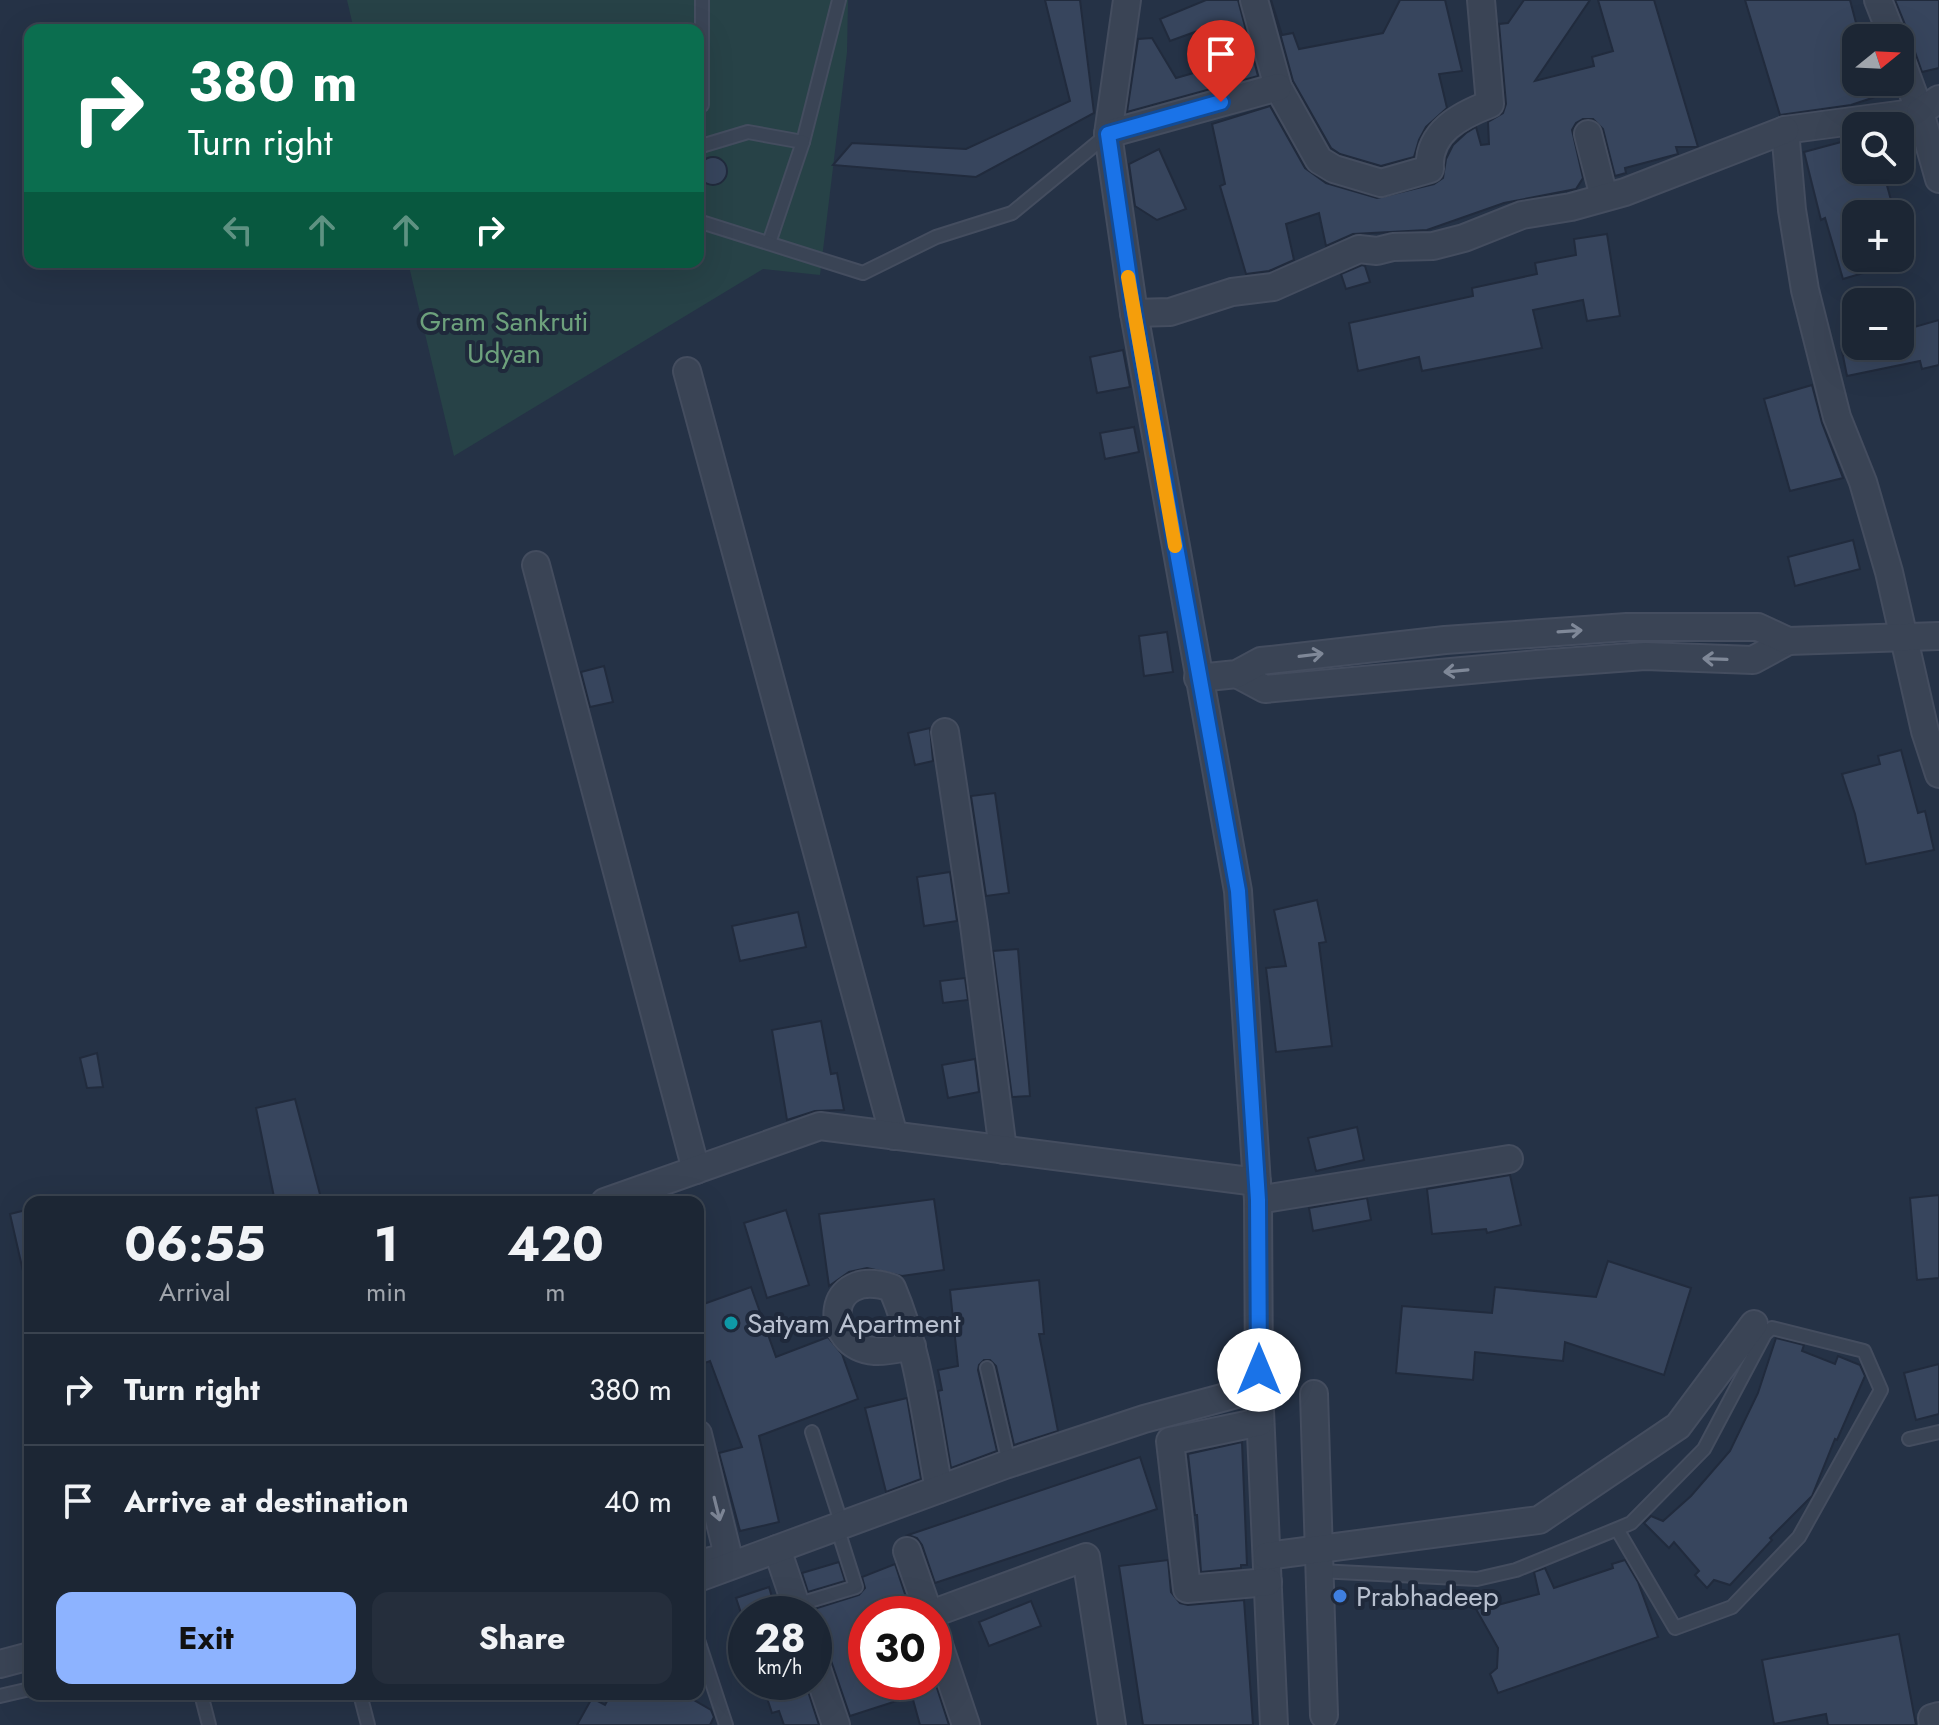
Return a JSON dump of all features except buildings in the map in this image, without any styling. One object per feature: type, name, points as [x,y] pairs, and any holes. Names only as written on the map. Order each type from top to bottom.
[{"type":"street","points":[[1127,0],[1108,134],[1134,313],[1238,891],[1258,1191],[1260,1422],[1274,1725]]},
{"type":"street","points":[[1254,0],[1278,87],[1319,160],[1334,169],[1381,183],[1430,169],[1429,155],[1447,125],[1464,114],[1490,104],[1481,0]]},
{"type":"street","points":[[1878,0],[1887,24]]},
{"type":"street","points":[[1914,80],[1930,106],[1939,179]]},
{"type":"street","points":[[1108,134],[1278,87]]},
{"type":"street","points":[[1134,313],[1170,312],[1232,292],[1273,287],[1359,249],[1377,251],[1393,247],[1433,246],[1464,238],[1522,215],[1571,207],[1625,192],[1785,130],[1930,106]]},
{"type":"street","points":[[1785,130],[1792,210],[1805,290],[1837,417],[1863,482],[1925,731],[1939,774]]},
{"type":"street","points":[[1588,134],[1604,197]]},
{"type":"street","points":[[687,371],[894,1136]]},
{"type":"street","points":[[536,565],[696,1170]]},
{"type":"street","points":[[1198,678],[1237,674],[1261,661],[1445,640],[1627,627],[1758,627],[1788,641],[1939,636]]},
{"type":"street","points":[[945,732],[1003,1150]]},
{"type":"street","points":[[622,1196],[820,1126],[1003,1150],[1258,1191],[1509,1159]]},
{"type":"street","points":[[1260,1422],[1170,1441],[1187,1589],[1267,1569],[1539,1520],[1678,1426],[1754,1324]]},
{"type":"street","points":[[912,1346],[939,1489]]},
{"type":"street","points":[[704,1576],[1009,1463],[1144,1419],[1259,1388]]},
{"type":"street","points":[[1314,1394],[1324,1715]]},
{"type":"street","points":[[704,1458],[727,1551],[718,1559],[704,1562]]},
{"type":"street","points":[[777,1549],[793,1596]]},
{"type":"street","points":[[907,1551],[923,1596]]},
{"type":"street","points":[[952,1606],[1086,1557],[1112,1725]]},
{"type":"street","points":[[0,1664],[24,1658]]},
{"type":"street","points":[[952,1683],[966,1725]]},
{"type":"street","points":[[828,1700],[836,1725]]},
{"type":"street","points":[[1933,1725],[1932,1718],[1939,1716]]},
{"type":"lane","points":[[702,0],[702,24]]},
{"type":"lane","points":[[769,243],[803,142],[839,0]]},
{"type":"lane","points":[[704,145],[748,132],[803,142]]},
{"type":"lane","points":[[704,223],[863,273],[936,237],[1012,213],[1108,134]]},
{"type":"lane","points":[[1319,1560],[1477,1579],[1516,1570],[1631,1523],[1704,1449],[1765,1334],[1772,1328],[1864,1351],[1881,1390],[1799,1537],[1732,1607],[1675,1628],[1617,1529]]},
{"type":"lane","points":[[987,1368],[1009,1463]]},
{"type":"lane","points":[[812,1432],[856,1587],[832,1596]]},
{"type":"lane","points":[[1909,1439],[1939,1432]]},
{"type":"lane","points":[[704,1658],[726,1725]]},
{"type":"lane","points":[[0,1696],[24,1690]]},
{"type":"lane","points":[[203,1700],[209,1725]]},
{"type":"lane","points":[[362,1700],[368,1725]]},
{"type":"green space","name":"Gram Sankruti Udyan","points":[[347,0],[848,0],[847,52],[820,275],[763,269],[454,456],[409,268],[704,268],[704,24],[353,24]]},
{"type":"slow traffic","points":[[1128,277],[1175,546]]},
{"type":"place","name":"Satyam Apartment","points":[[731,1323]]},
{"type":"place","name":"Prabhadeep","points":[[1340,1596]]},
{"type":"route","points":[[1221,102],[1108,134],[1134,313],[1238,891],[1258,1200],[1259,1370]]}]
